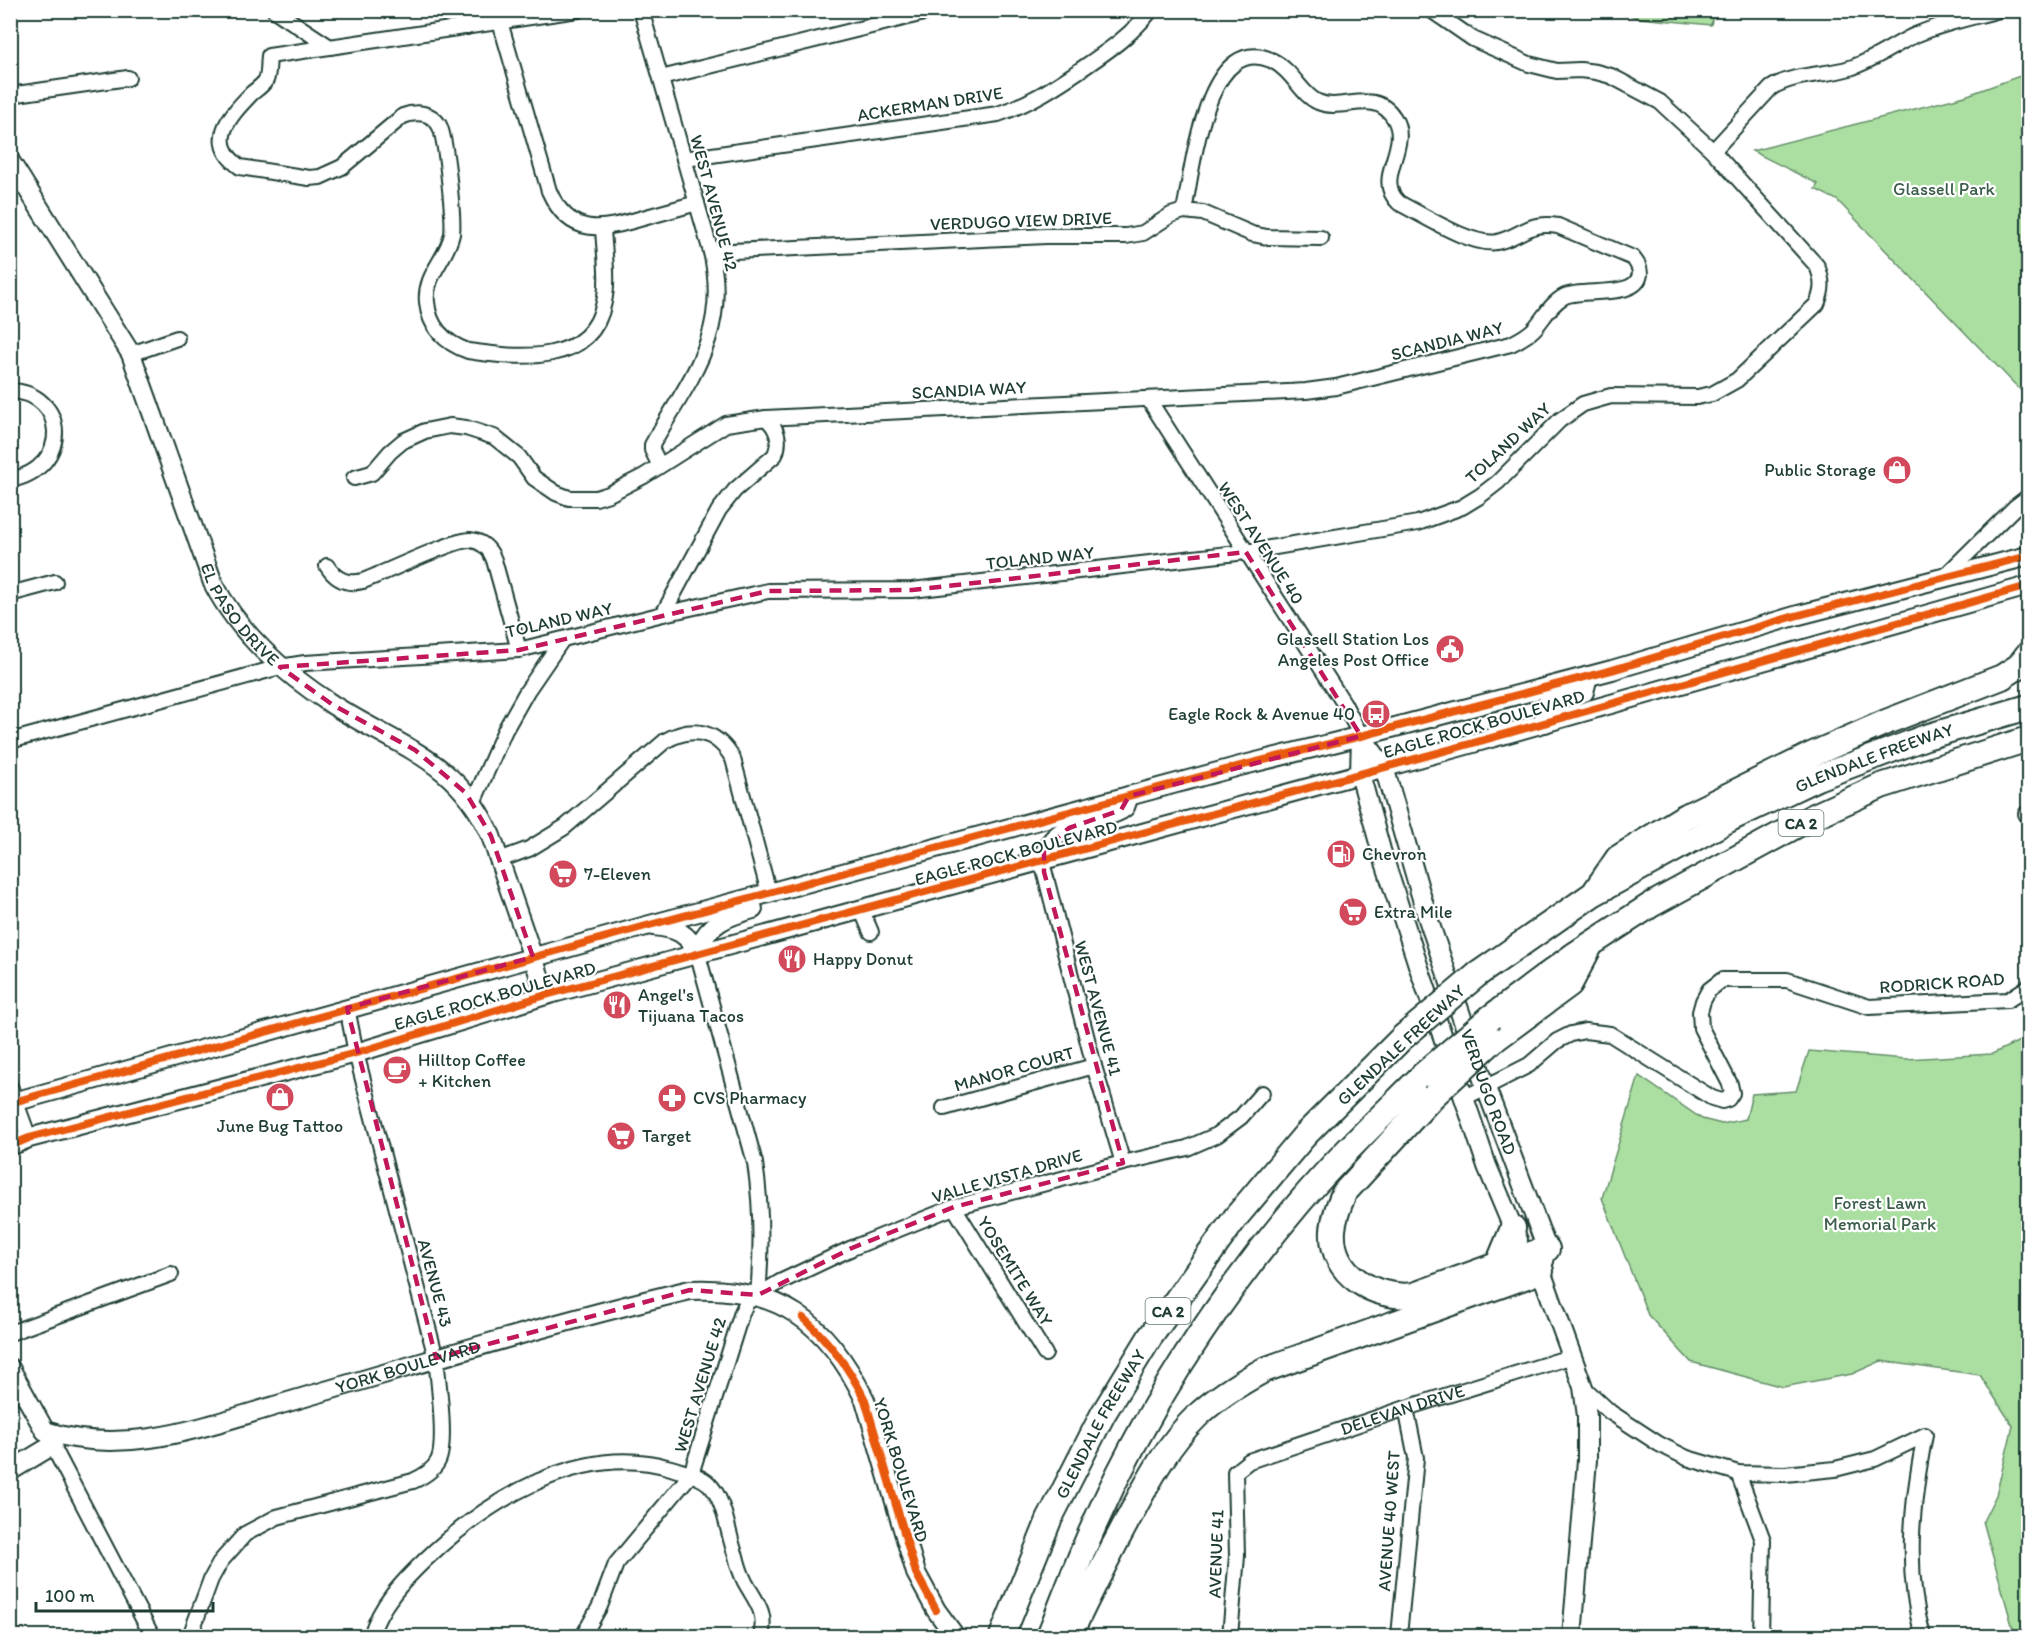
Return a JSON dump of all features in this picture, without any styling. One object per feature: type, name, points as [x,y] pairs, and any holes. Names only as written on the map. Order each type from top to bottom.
[{"type":"highway","points":[[1593,894],[1618,858],[1684,817],[1811,755],[1886,722],[2002,677],[2019,666],[2028,654]]},
{"type":"highway","name":"GLENDALE FREEWAY","points":[[1003,1635],[1049,1520],[1103,1414],[1150,1336],[1236,1217],[1297,1144],[1403,1038],[1478,974],[1593,894],[1732,818],[1817,778],[1926,737],[2028,707]]},
{"type":"highway","name":"GLENDALE FREEWAY","points":[[1048,1636],[1088,1538],[1130,1452],[1169,1382],[1217,1310],[1300,1202],[1345,1152],[1429,1085],[1492,1029],[1570,984],[1590,944],[1651,905],[1812,817],[1881,786],[2028,739]]},
{"type":"highway","points":[[1429,1085],[1344,1193],[1333,1229],[1334,1244],[1340,1260],[1349,1274],[1362,1284],[1378,1293],[1399,1297],[1414,1295],[1498,1264],[1537,1259]]},
{"type":"highway","points":[[1498,1264],[1513,1228]]},
{"type":"highway","points":[[1069,1636],[1102,1566],[1157,1466],[1178,1436],[1216,1399],[1236,1385],[1274,1366],[1537,1259]]},
{"type":"main road","name":"EL PASO DRIVE","points":[[10,161],[131,354],[213,583],[235,620],[280,667],[333,705],[432,761],[473,803],[484,819],[546,995]]},
{"type":"main road","name":"EAGLE ROCK BOULEVARD","points":[[12,1097],[1239,766],[1588,676],[1795,616],[2028,556]]},
{"type":"main road","name":"EAGLE ROCK BOULEVARD","points":[[10,1146],[29,1138],[356,1053],[546,995],[1042,862],[2028,586]]},
{"type":"main road","points":[[1545,723],[1544,708],[1547,704],[1584,692],[1588,676]]},
{"type":"main road","name":"VERDUGO ROAD","points":[[1361,736],[1384,767],[1427,916],[1486,1088],[1537,1259],[1583,1387],[1587,1416],[1587,1460],[1572,1636]]},
{"type":"main road","name":"VERDUGO ROAD","points":[[1361,736],[1360,774],[1415,957],[1488,1166],[1513,1228],[1537,1259]]},
{"type":"main road","points":[[1042,862],[1044,849],[1053,838],[1079,823],[1121,810],[1125,807],[1129,796]]},
{"type":"main road","points":[[698,956],[698,948],[712,926],[734,915],[779,899],[817,880]]},
{"type":"main road","points":[[646,926],[679,931],[693,944],[698,956]]},
{"type":"main road","name":"YORK BOULEVARD","points":[[49,1438],[102,1442],[142,1440],[185,1432],[436,1358],[690,1290],[716,1289],[758,1295],[782,1305],[803,1318],[823,1337],[854,1378],[865,1400],[916,1573],[952,1635]]},
{"type":"main road","points":[[10,1368],[49,1438],[10,1471]]},
{"type":"street","points":[[274,10],[330,47]]},
{"type":"street","points":[[460,10],[467,27]]},
{"type":"street","points":[[578,10],[269,57],[266,80],[233,112],[226,124],[223,133],[225,152],[240,167],[249,170],[309,178],[320,177],[342,167],[403,116],[411,113],[428,115],[440,126],[443,134],[453,221],[452,234],[446,252],[432,273],[426,298],[432,322],[446,340],[458,347],[478,352],[542,356],[570,348],[583,340],[600,317],[604,304],[606,290],[603,228]]},
{"type":"street","name":"WEST AVENUE 42","points":[[641,10],[711,252],[717,290],[712,330],[698,365],[652,445],[659,464]]},
{"type":"street","points":[[661,78],[936,10]]},
{"type":"street","name":"ACKERMAN DRIVE","points":[[684,159],[998,114],[1038,98],[1109,50],[1125,38],[1151,10]]},
{"type":"street","points":[[1431,10],[1473,39],[1529,64],[1557,71],[1580,70],[1611,76],[1660,102],[1713,151],[1771,88],[1781,81],[1851,68],[1932,28],[1999,10]]},
{"type":"street","points":[[500,22],[554,201],[568,218],[591,228],[603,228],[697,202]]},
{"type":"street","name":"SCANDIA WAY","points":[[354,478],[372,473],[403,441],[425,431],[450,426],[466,428],[494,437],[519,457],[534,478],[544,486],[569,498],[584,500],[609,494],[644,476],[659,464],[726,424],[766,418],[1149,400],[1306,391],[1336,387],[1511,344],[1532,331],[1555,303],[1565,296],[1576,293],[1624,290],[1636,284],[1640,277],[1638,263],[1632,258],[1558,226],[1536,225],[1501,241],[1479,242],[1399,203],[1389,190],[1388,181],[1399,143],[1398,126],[1394,116],[1386,109],[1370,102],[1326,104],[1318,102],[1310,97],[1292,74],[1270,60],[1260,57],[1249,58],[1231,67],[1211,94],[1202,120],[1184,211]]},
{"type":"street","points":[[10,95],[128,78]]},
{"type":"street","name":"TOLAND WAY","points":[[10,741],[280,667],[305,663],[519,650],[663,614],[768,591],[912,590],[1246,552],[1418,523],[1439,517],[1462,507],[1498,482],[1560,420],[1583,404],[1611,396],[1697,397],[1724,388],[1737,380],[1811,311],[1821,294],[1822,284],[1816,266],[1713,151]]},
{"type":"street","points":[[1184,211],[1203,213],[1240,230],[1260,236],[1321,238]]},
{"type":"street","name":"VERDUGO VIEW DRIVE","points":[[711,252],[1046,236],[1126,236],[1143,232],[1171,215],[1184,211]]},
{"type":"street","points":[[131,354],[177,338]]},
{"type":"street","points":[[10,391],[23,392],[36,398],[53,418],[56,432],[49,458],[40,468],[31,475],[10,480]]},
{"type":"street","name":"WEST AVENUE 40","points":[[1149,400],[1343,702],[1361,736]]},
{"type":"street","points":[[663,614],[719,510],[735,490],[775,455],[778,438],[772,424],[766,418]]},
{"type":"street","points":[[1943,578],[2028,497]]},
{"type":"street","points":[[327,567],[335,578],[352,584],[462,541],[471,540],[480,543],[487,548],[494,560],[519,650]]},
{"type":"street","points":[[10,594],[55,582]]},
{"type":"street","points":[[473,803],[505,730],[527,691],[562,640]]},
{"type":"street","points":[[499,860],[529,849],[565,827],[665,741],[676,735],[698,732],[720,742],[733,759],[769,893]]},
{"type":"street","name":"WEST AVENUE 41","points":[[1042,862],[1094,1066],[1123,1163]]},
{"type":"street","points":[[862,911],[871,932]]},
{"type":"street","points":[[698,956],[755,1164],[762,1230],[758,1295]]},
{"type":"street","name":"RODRICK ROAD","points":[[1464,1098],[1529,1065],[1557,1041],[1571,1034],[1585,1031],[1610,1035],[1712,1098],[1722,1101],[1728,1099],[1732,1093],[1730,1084],[1701,1028],[1700,1012],[1709,990],[1722,980],[1787,980],[1869,1007],[2007,999],[2028,987]]},
{"type":"street","name":"AVENUE 43","points":[[190,1636],[211,1579],[221,1561],[245,1534],[277,1517],[421,1478],[437,1463],[441,1447],[441,1407],[436,1358],[346,1008]]},
{"type":"street","name":"MANOR COURT","points":[[944,1108],[1094,1066]]},
{"type":"street","name":"VALLE VISTA DRIVE","points":[[758,1295],[852,1248],[954,1207],[1187,1148],[1217,1134],[1241,1117],[1262,1093]]},
{"type":"street","points":[[12,1097],[29,1138]]},
{"type":"street","name":"YOSEMITE WAY","points":[[954,1207],[1045,1354]]},
{"type":"street","points":[[10,1334],[171,1274]]},
{"type":"street","name":"WEST AVENUE 42","points":[[758,1295],[747,1302],[741,1312],[691,1474],[709,1484],[721,1502],[729,1537],[744,1580],[761,1608],[764,1627],[761,1636]]},
{"type":"street","name":"DELEVAN DRIVE","points":[[1235,1472],[1249,1461],[1406,1408],[1573,1356]]},
{"type":"street","points":[[1583,1387],[1610,1412],[1659,1444],[1687,1458],[1738,1473],[1785,1474],[1835,1469],[1875,1459],[1925,1435],[1915,1485],[1911,1567],[1917,1614],[1923,1636]]},
{"type":"street","name":"AVENUE 40 WEST","points":[[1399,1636],[1416,1458],[1406,1408]]},
{"type":"street","points":[[49,1438],[152,1636]]},
{"type":"street","points":[[371,1636],[374,1625],[388,1600],[414,1571],[455,1532],[529,1485],[569,1470],[609,1462],[638,1462],[691,1474],[616,1564],[600,1606],[583,1636]]},
{"type":"street","name":"AVENUE 41","points":[[1230,1636],[1237,1556],[1235,1472]]},
{"type":"street","points":[[1738,1473],[1763,1540],[1761,1636]]},
{"type":"highlighted area","points":[[1246,552],[1361,736],[1129,796],[1121,810],[1069,828],[1044,849],[1044,872],[1123,1163],[954,1207],[852,1248],[758,1295],[690,1290],[436,1358],[347,1008],[533,957],[491,836],[466,793],[415,750],[333,705],[280,667],[519,650],[768,591],[912,590]]},
{"type":"green space","points":[[1617,11],[1714,11],[1711,25],[1639,18]]},
{"type":"green space","name":"Glassell Park","points":[[2028,73],[2028,398],[1837,200],[1815,189],[1818,184],[1752,151],[1965,96]]},
{"type":"green space","name":"Forest Lawn Memorial Park","points":[[2028,1037],[2028,1636],[2015,1636],[1983,1521],[1996,1495],[2013,1426],[1980,1375],[1881,1361],[1852,1374],[1783,1387],[1691,1362],[1648,1315],[1602,1198],[1639,1076],[1702,1119],[1722,1124],[1746,1119],[1752,1094],[1796,1091],[1809,1051],[1906,1059],[1992,1054]]},
{"type":"cycle path","points":[[10,1103],[646,926],[1240,766],[1612,670],[1795,616],[2028,556]]},
{"type":"cycle path","points":[[10,1146],[29,1138],[356,1053],[546,995],[1459,747],[2028,586]]},
{"type":"cycle path","points":[[803,1318],[838,1356],[865,1400],[916,1573],[936,1610]]},
{"type":"place","name":"Public Storage","points":[[1897,470]]},
{"type":"place","name":"Glassell Station Los Angeles Post Office","points":[[1450,649]]},
{"type":"place","name":"Eagle Rock & Avenue 40","points":[[1376,714]]},
{"type":"place","name":"Chevron","points":[[1341,854]]},
{"type":"place","name":"7-Eleven","points":[[563,874]]},
{"type":"place","name":"Extra Mile","points":[[1353,912]]},
{"type":"place","name":"Happy Donut","points":[[792,959]]},
{"type":"place","name":"Angel's Tijuana Tacos","points":[[617,1005]]},
{"type":"place","name":"Hilltop Coffee + Kitchen","points":[[397,1070]]},
{"type":"place","name":"June Bug Tattoo","points":[[280,1097]]},
{"type":"place","name":"CVS Pharmacy","points":[[672,1098]]},
{"type":"place","name":"Target","points":[[621,1136]]}]
